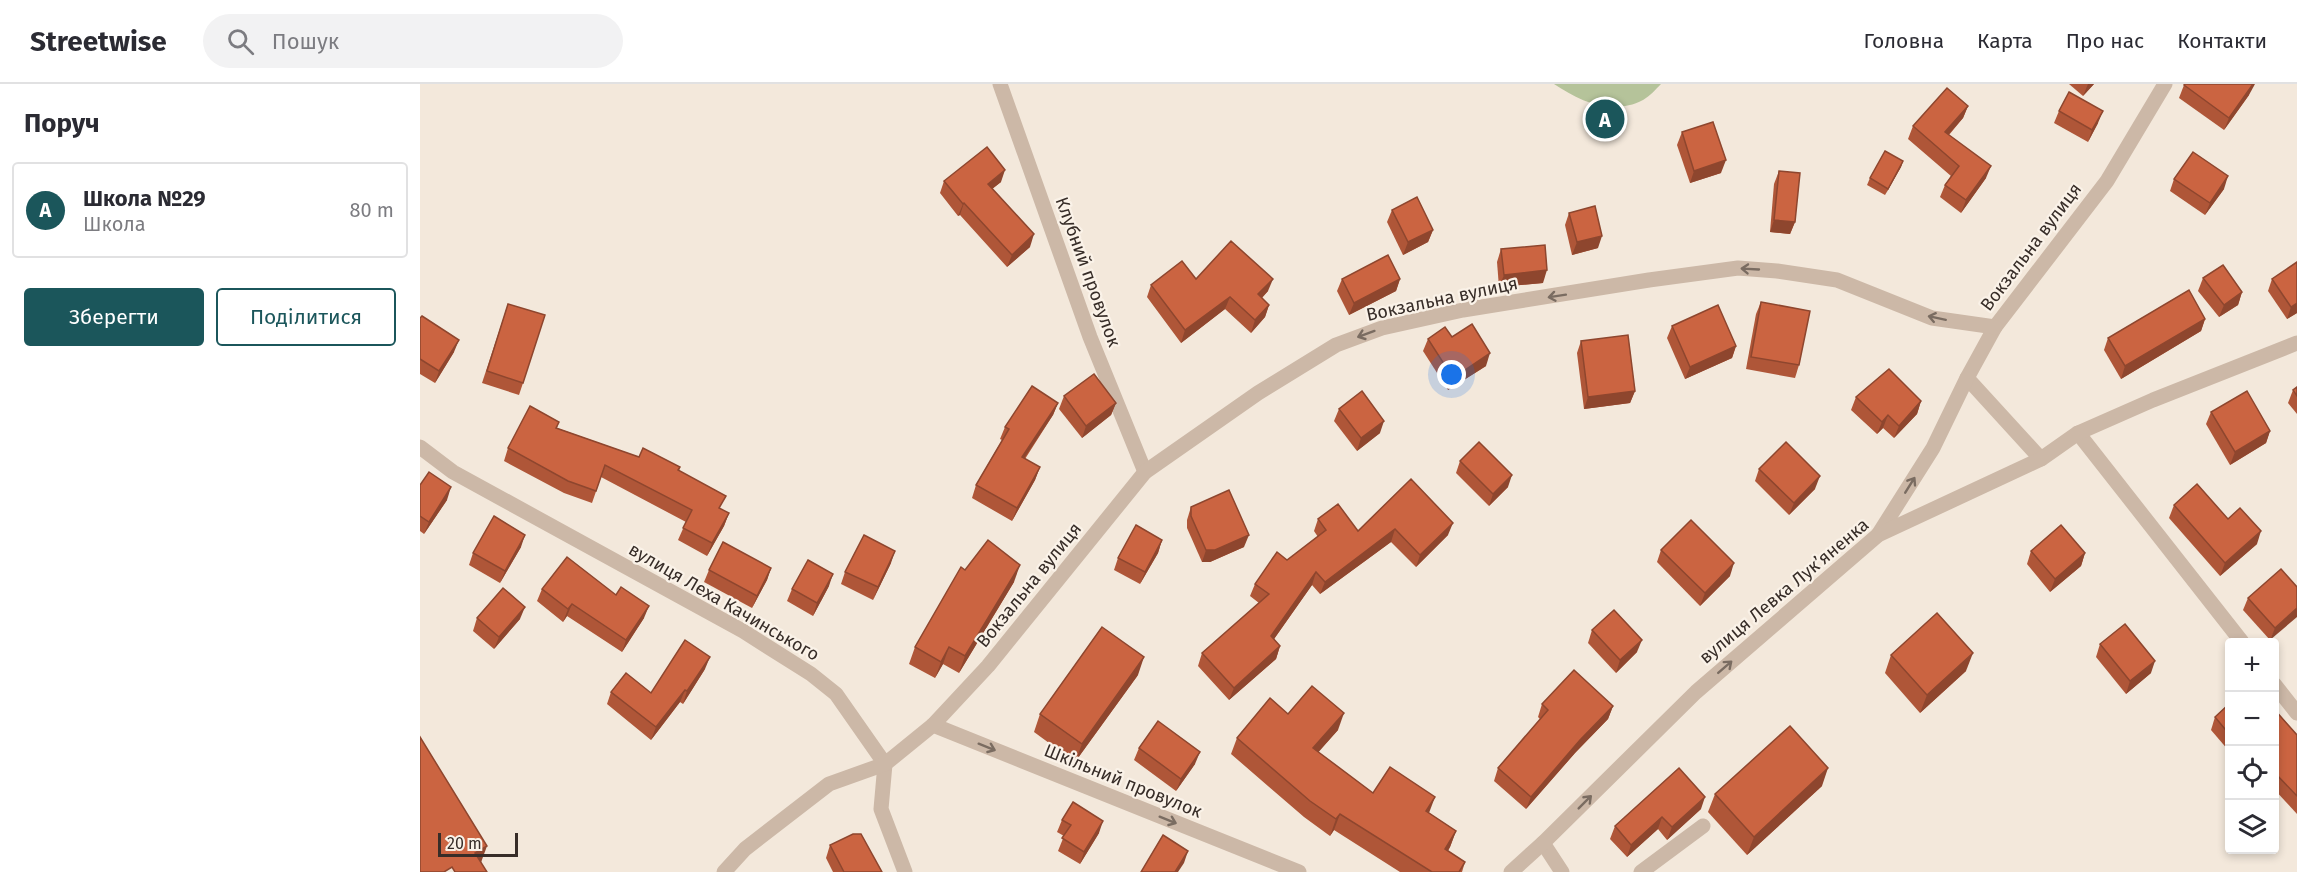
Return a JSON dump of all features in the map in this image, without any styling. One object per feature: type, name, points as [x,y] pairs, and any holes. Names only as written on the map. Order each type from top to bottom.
[{"type":"street","name":"Клубний провулок","points":[[1000,84],[1090,337],[1145,472]]},
{"type":"street","name":"Вокзальна вулиця","points":[[724,872],[745,849],[829,784],[885,764],[933,724],[988,666],[1145,472],[1258,393],[1336,345],[1382,328],[1463,310],[1738,268],[1778,271],[1837,280],[1932,318],[1995,327],[2107,181],[2165,84]]},
{"type":"street","points":[[1878,535],[1933,448],[1995,327]]},
{"type":"street","name":"вулиця Левка Лукʼяненка","points":[[1511,872],[1696,692],[1878,535],[2041,459],[2078,433],[2153,400],[2297,343]]},
{"type":"street","points":[[1967,378],[2041,459]]},
{"type":"street","points":[[2078,433],[2239,638]]},
{"type":"street","name":"вулиця Леха Качинського","points":[[420,447],[453,472],[743,631],[811,674],[836,694],[885,764]]},
{"type":"street","points":[[2279,690],[2297,713]]},
{"type":"street","name":"Шкільний провулок","points":[[933,724],[1299,872]]},
{"type":"street","points":[[885,764],[881,809],[904,872]]},
{"type":"street","points":[[1641,872],[1703,826]]},
{"type":"street","points":[[1543,843],[1562,872]]},
{"type":"green space","points":[[1554,84],[1661,84],[1643,100],[1631,105],[1608,107],[1586,101]]},
{"type":"building","points":[[2185,84],[2253,84],[2229,118]]},
{"type":"building","points":[[1947,88],[1968,106],[1945,132],[1991,166],[1966,200],[1945,185],[1959,166],[1913,126]]},
{"type":"building","points":[[2069,92],[2103,111],[2092,130],[2059,111]]},
{"type":"building","points":[[1713,122],[1726,160],[1694,171],[1682,132]]},
{"type":"building","points":[[987,147],[1005,170],[988,184],[1034,234],[1012,255],[944,181]]},
{"type":"building","points":[[1885,151],[1903,161],[1888,189],[1870,178]]},
{"type":"building","points":[[2193,152],[2228,176],[2210,203],[2174,179]]},
{"type":"building","points":[[1779,171],[1800,173],[1795,222],[1774,220]]},
{"type":"building","points":[[1417,197],[1433,230],[1408,242],[1392,210]]},
{"type":"building","points":[[1595,206],[1602,236],[1577,242],[1569,213]]},
{"type":"building","points":[[1231,241],[1273,279],[1258,294],[1269,305],[1255,320],[1230,297],[1185,330],[1151,285],[1182,261],[1196,279]]},
{"type":"building","points":[[1545,245],[1547,270],[1504,275],[1501,249]]},
{"type":"building","points":[[1388,255],[1400,279],[1354,303],[1342,279]]},
{"type":"building","points":[[2297,262],[2297,303],[2291,307],[2272,279]]},
{"type":"building","points":[[2223,265],[2242,292],[2224,305],[2203,278]]},
{"type":"building","points":[[2189,290],[2205,319],[2125,366],[2108,338]]},
{"type":"building","points":[[1761,302],[1810,311],[1799,365],[1751,357]]},
{"type":"building","points":[[508,304],[545,315],[523,383],[487,371]]},
{"type":"building","points":[[1718,305],[1736,346],[1690,367],[1672,326]]},
{"type":"building","points":[[422,316],[459,340],[439,371],[420,359],[420,318]]},
{"type":"building","points":[[1472,324],[1490,353],[1453,378],[1428,339],[1445,327],[1452,337]]},
{"type":"building","points":[[1628,335],[1635,391],[1588,397],[1581,341]]},
{"type":"building","points":[[1889,369],[1921,401],[1899,426],[1888,415],[1882,422],[1856,397]]},
{"type":"building","points":[[1094,374],[1116,403],[1086,426],[1064,396]]},
{"type":"building","points":[[1032,386],[1058,403],[1022,457],[1040,467],[1017,508],[976,485],[1009,429],[1005,427]]},
{"type":"building","points":[[1362,391],[1384,421],[1361,438],[1339,409]]},
{"type":"building","points":[[2247,391],[2270,431],[2235,452],[2211,412]]},
{"type":"building","points":[[530,406],[559,422],[556,428],[639,457],[643,448],[680,467],[678,470],[726,496],[719,508],[729,513],[712,543],[683,528],[692,510],[605,465],[596,491],[568,481],[508,448]]},
{"type":"building","points":[[1479,442],[1512,475],[1493,494],[1460,461]]},
{"type":"building","points":[[1786,442],[1820,476],[1794,503],[1759,469]]},
{"type":"building","points":[[429,472],[451,487],[429,522],[420,516],[420,485]]},
{"type":"building","points":[[1411,479],[1453,523],[1420,555],[1395,529],[1325,582],[1316,572],[1271,636],[1280,646],[1234,688],[1202,653],[1269,594],[1255,584],[1277,552],[1287,560],[1326,530],[1318,519],[1338,504],[1358,531]]},
{"type":"building","points":[[2197,484],[2228,519],[2240,508],[2261,531],[2225,563],[2174,505]]},
{"type":"building","points":[[1229,490],[1249,535],[1215,550],[1206,550],[1191,516],[1191,507]]},
{"type":"building","points":[[494,516],[525,535],[505,571],[473,553]]},
{"type":"building","points":[[1691,520],[1734,563],[1705,593],[1661,550]]},
{"type":"building","points":[[1136,525],[1162,540],[1145,572],[1118,558]]},
{"type":"building","points":[[2061,525],[2085,553],[2055,579],[2031,551]]},
{"type":"building","points":[[864,535],[895,551],[878,587],[845,572]]},
{"type":"building","points":[[988,540],[1020,565],[965,656],[949,647],[941,662],[915,647],[961,567],[965,570]]},
{"type":"building","points":[[723,542],[771,568],[757,596],[709,570]]},
{"type":"building","points":[[567,557],[616,595],[621,587],[649,606],[626,640],[572,604],[568,609],[542,589]]},
{"type":"building","points":[[808,560],[833,574],[817,603],[792,589]]},
{"type":"building","points":[[2281,569],[2297,587],[2297,608],[2275,628],[2248,598]]},
{"type":"building","points":[[503,588],[525,607],[499,637],[477,618]]},
{"type":"building","points":[[1614,610],[1642,640],[1620,660],[1592,630]]},
{"type":"building","points":[[1937,613],[1973,653],[1927,695],[1891,655]]},
{"type":"building","points":[[2125,624],[2155,661],[2130,681],[2100,644]]},
{"type":"building","points":[[1102,627],[1144,657],[1082,744],[1040,714]]},
{"type":"building","points":[[685,640],[710,657],[687,691],[685,690],[656,727],[611,692],[626,673],[651,693]]},
{"type":"building","points":[[1574,670],[1613,706],[1531,797],[1498,768],[1548,710],[1542,704]]},
{"type":"building","points":[[1312,686],[1344,713],[1313,748],[1373,793],[1390,767],[1435,797],[1426,811],[1456,831],[1445,849],[1465,862],[1459,872],[1432,872],[1340,814],[1336,819],[1310,801],[1237,738],[1270,698],[1288,714]]},
{"type":"building","points":[[2225,708],[2225,729],[2215,717]]},
{"type":"building","points":[[2279,715],[2297,735],[2297,796],[2279,777]]},
{"type":"building","points":[[1158,721],[1200,752],[1181,779],[1139,748]]},
{"type":"building","points":[[1790,726],[1828,768],[1754,837],[1715,794]]},
{"type":"building","points":[[420,737],[487,846],[475,853],[487,872],[455,872],[452,867],[444,872],[420,872]]},
{"type":"building","points":[[1679,768],[1705,797],[1672,827],[1662,817],[1631,845],[1615,826]]},
{"type":"building","points":[[1073,802],[1103,821],[1084,852],[1062,838],[1071,825],[1062,820]]},
{"type":"building","points":[[853,834],[861,834],[882,872],[844,872],[830,845]]},
{"type":"building","points":[[1163,835],[1188,851],[1175,872],[1141,872]]},
{"type":"place","name":"Школа №29","points":[[1605,119]]}]
